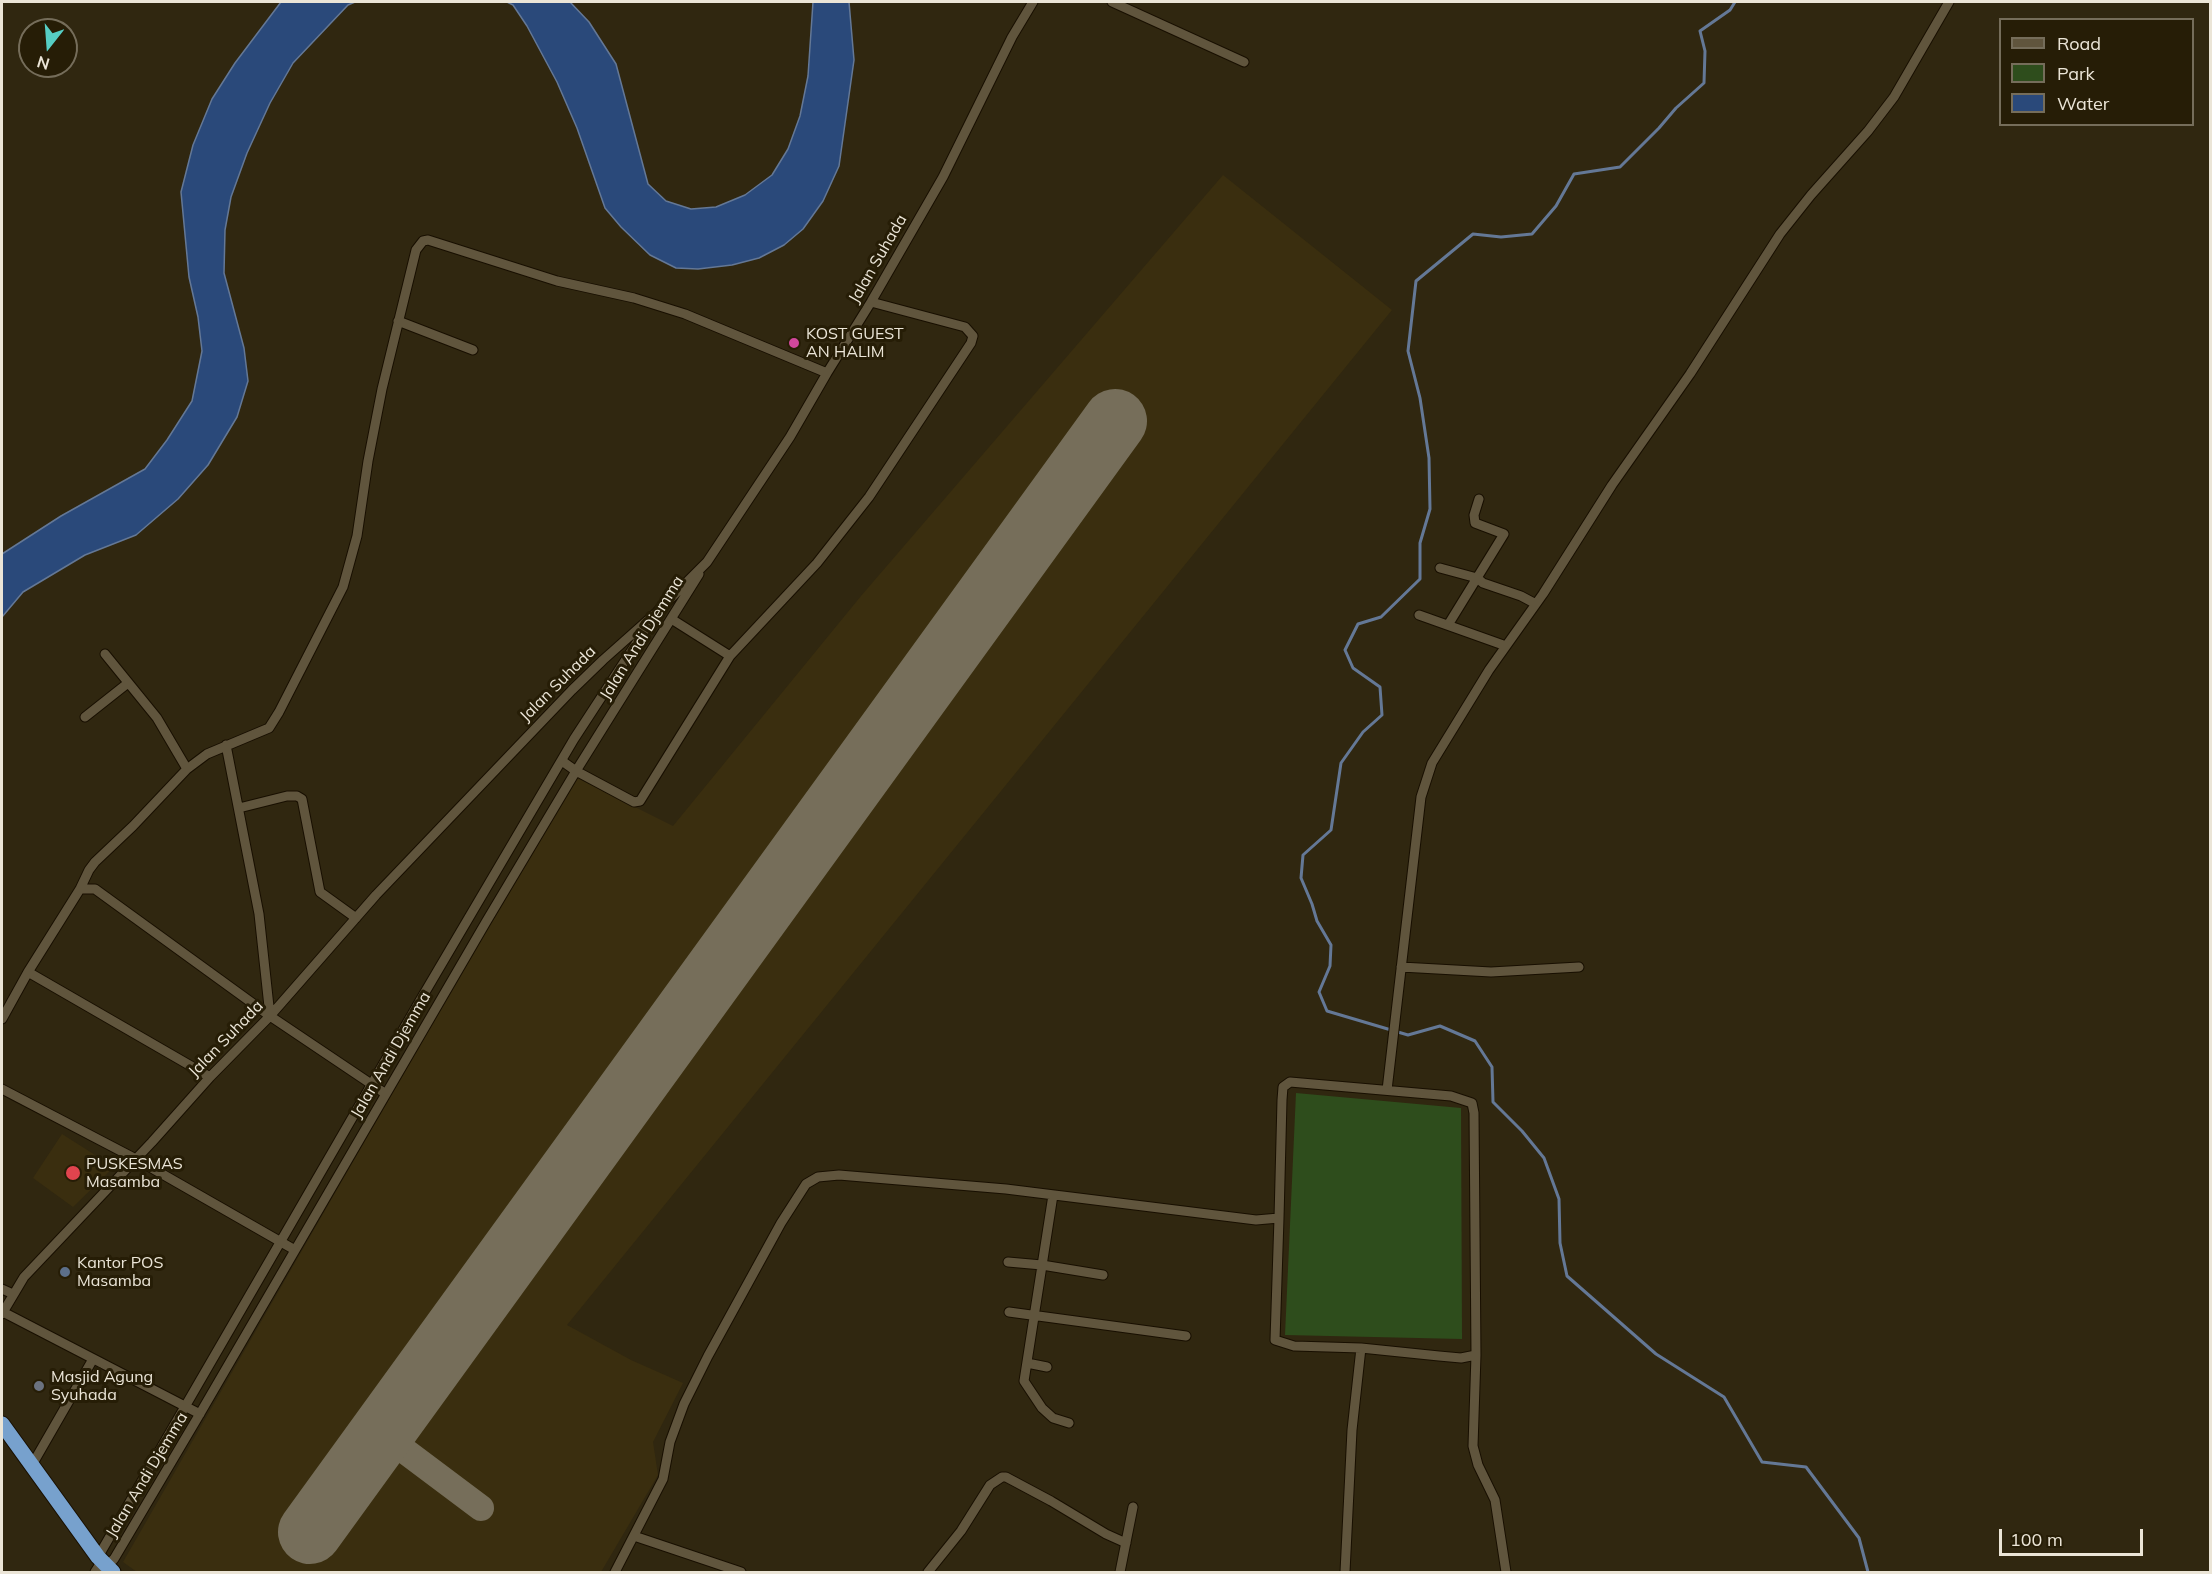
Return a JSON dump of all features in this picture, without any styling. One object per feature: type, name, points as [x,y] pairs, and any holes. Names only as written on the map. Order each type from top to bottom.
[{"type":"highway","points":[[2,1424],[103,1566]]},
{"type":"street","name":"Jalan Suhada","points":[[2,1313],[24,1276],[270,1016],[356,918],[572,690],[657,612],[707,561],[790,437],[826,373],[871,302],[943,177],[1012,37],[1034,2]]},
{"type":"street","points":[[1112,2],[1244,62]]},
{"type":"street","points":[[1387,1090],[1421,797],[1432,763],[1612,485],[1690,374],[1779,234],[1869,131],[1894,98],[1949,2]]},
{"type":"street","points":[[2,1019],[95,862],[187,769],[207,754],[268,728],[279,712],[343,587],[357,536],[368,461],[398,321],[416,250],[423,241],[428,240],[557,281],[634,298],[685,314],[826,373]]},
{"type":"street","points":[[562,761],[634,802],[640,801],[730,656],[817,563],[869,497],[971,343],[973,336],[965,327],[871,302]]},
{"type":"street","points":[[398,321],[473,350]]},
{"type":"street","points":[[1448,626],[1504,534],[1474,523],[1479,499]]},
{"type":"street","name":"Jalan Andi Djemma","points":[[103,1566],[114,1559],[506,888],[576,771],[673,620],[707,561]]},
{"type":"street","points":[[1440,568],[1477,578],[1483,583],[1521,596],[1536,604]]},
{"type":"street","name":"Jalan Andi Djemma","points":[[103,1566],[185,1407],[280,1242],[562,761],[657,612]]},
{"type":"street","points":[[1419,615],[1506,646]]},
{"type":"street","points":[[673,620],[730,656]]},
{"type":"street","points":[[105,654],[157,718],[187,769]]},
{"type":"street","points":[[85,717],[129,683]]},
{"type":"street","points":[[226,745],[259,914],[270,1016]]},
{"type":"street","points":[[238,808],[287,796],[297,796],[302,799],[320,892],[356,918]]},
{"type":"street","points":[[492,880],[506,888]]},
{"type":"street","points":[[80,889],[95,889],[100,892],[270,1016],[386,1094]]},
{"type":"street","points":[[1401,967],[1491,972],[1579,967]]},
{"type":"street","points":[[28,972],[210,1077]]},
{"type":"street","points":[[1476,1355],[1461,1358],[1361,1348],[1294,1346],[1275,1340],[1283,1087],[1290,1082],[1451,1096],[1472,1102],[1474,1113],[1476,1355],[1473,1446],[1478,1465],[1495,1500],[1506,1572]]},
{"type":"street","points":[[2,1089],[136,1159],[295,1251]]},
{"type":"street","points":[[615,1572],[663,1479],[670,1442],[684,1404],[708,1356],[776,1233],[806,1184],[818,1177],[839,1175],[1053,1195],[1256,1220],[1279,1218]]},
{"type":"street","points":[[1053,1195],[1024,1381],[1026,1388],[1053,1418],[1069,1423]]},
{"type":"street","points":[[1008,1262],[1103,1275]]},
{"type":"street","points":[[2,1289],[13,1294]]},
{"type":"street","points":[[1009,1312],[1186,1336]]},
{"type":"street","points":[[2,1313],[200,1414]]},
{"type":"street","points":[[1345,1572],[1352,1430],[1361,1348]]},
{"type":"street","points":[[32,1465],[93,1359]]},
{"type":"street","points":[[1027,1363],[1047,1366]]},
{"type":"street","points":[[928,1572],[961,1531],[990,1485],[1002,1477],[1042,1496],[1106,1534],[1126,1543]]},
{"type":"street","points":[[1120,1572],[1133,1507]]},
{"type":"street","points":[[633,1536],[741,1572]]},
{"type":"shaded area","points":[[1223,175],[1392,310],[567,1325],[631,1360],[683,1383],[653,1442],[658,1475],[601,1572],[137,1572],[123,1562],[462,972],[577,778],[673,826],[861,596]]},
{"type":"shaded area","name":"PUSKESMAS Masamba","points":[[62,1134],[114,1167],[73,1207],[33,1178]]},
{"type":"green space","points":[[1296,1093],[1461,1108],[1462,1339],[1285,1335]]},
{"type":"water","points":[[281,2],[355,2],[348,5],[293,63],[270,103],[247,153],[231,197],[225,230],[224,273],[244,348],[248,381],[237,417],[208,465],[178,499],[136,535],[85,555],[23,592],[2,617],[2,554],[61,516],[145,469],[192,401],[202,351],[198,317],[189,277],[181,192],[193,145],[212,99],[235,63]]},
{"type":"water","points":[[507,2],[570,2],[589,22],[616,64],[648,184],[666,201],[691,209],[716,207],[745,195],[772,175],[788,149],[800,116],[808,76],[813,2],[849,2],[854,60],[839,166],[823,201],[803,229],[784,245],[759,258],[732,265],[698,269],[676,268],[650,255],[605,208],[577,128],[557,82],[527,26],[513,5]]},
{"type":"waterway","points":[[1735,2],[1730,10],[1700,31],[1705,51],[1704,83],[1676,108],[1620,167],[1574,174],[1556,206],[1532,234],[1501,237],[1473,234],[1416,281],[1408,351],[1420,398],[1429,458],[1430,509],[1420,543],[1420,579],[1381,617],[1358,624],[1345,650],[1353,668],[1380,687],[1382,715],[1363,732],[1341,763],[1331,830],[1303,855],[1301,878],[1317,921],[1331,945],[1330,966],[1319,992],[1327,1011],[1408,1035],[1440,1026],[1475,1041],[1492,1067],[1493,1102],[1522,1131],[1544,1158],[1559,1199],[1560,1243],[1567,1276],[1656,1354],[1724,1397],[1762,1462],[1806,1467],[1859,1538],[1868,1572]]},
{"type":"taxiway","points":[[381,1433],[481,1508]]},
{"type":"runway","points":[[310,1532],[1115,421]]},
{"type":"place","name":"KOST GUEST AN HALIM","points":[[794,343]]},
{"type":"place","name":"PUSKESMAS Masamba","points":[[73,1173]]},
{"type":"place","name":"Kantor POS Masamba","points":[[65,1272]]},
{"type":"place","name":"Masjid Agung Syuhada","points":[[39,1386]]}]
